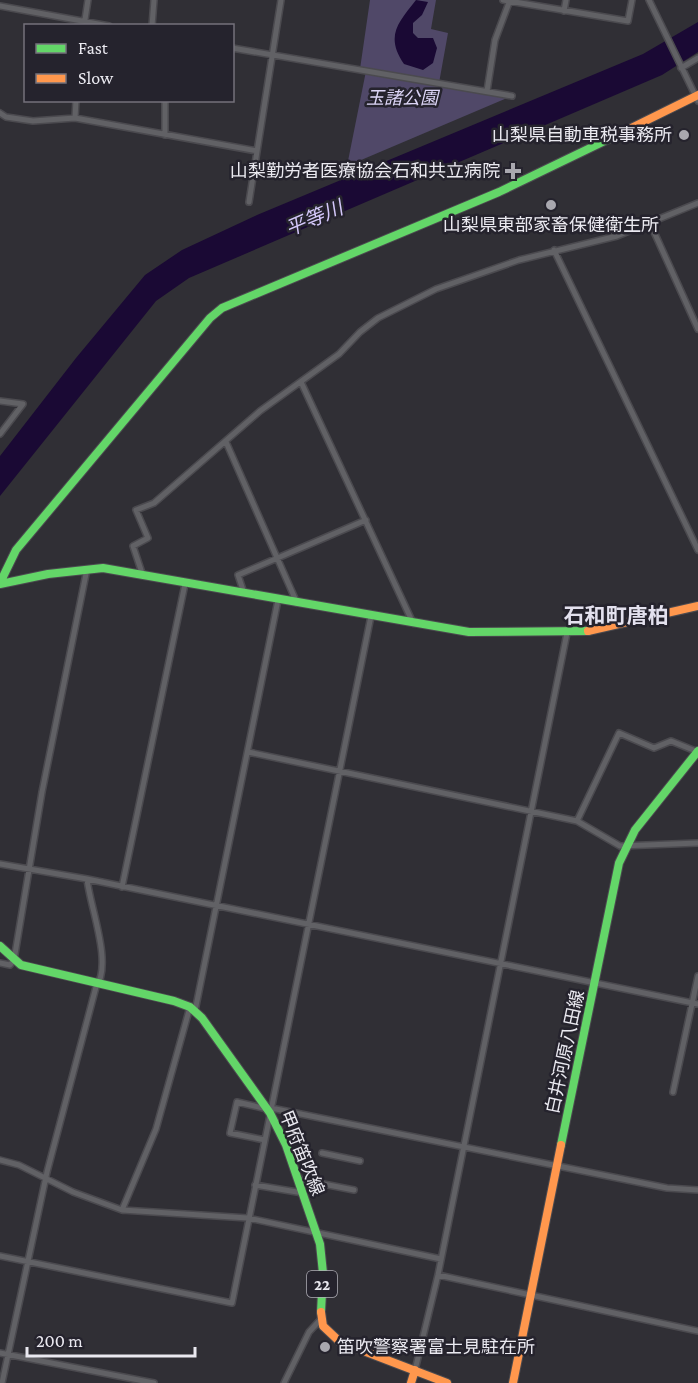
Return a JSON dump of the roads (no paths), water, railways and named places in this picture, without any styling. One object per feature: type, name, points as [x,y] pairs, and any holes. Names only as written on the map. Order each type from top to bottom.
[{"type":"street","points":[[0,6],[84,23],[88,0]]},
{"type":"street","points":[[152,24],[154,0]]},
{"type":"street","points":[[249,202],[281,0]]},
{"type":"street","points":[[502,0],[628,21],[632,0]]},
{"type":"street","points":[[564,11],[566,0]]},
{"type":"street","points":[[0,583],[16,550],[210,318],[222,308],[499,192],[697,97],[649,0]]},
{"type":"street","points":[[487,91],[495,40],[510,1]]},
{"type":"street","points":[[234,48],[512,96]]},
{"type":"street","points":[[681,67],[698,58]]},
{"type":"street","points":[[75,118],[76,102]]},
{"type":"street","points":[[165,102],[165,135]]},
{"type":"street","points":[[0,113],[6,117],[33,121],[75,118],[257,151]]},
{"type":"street","points":[[143,576],[133,546],[148,538],[136,510],[154,503],[260,411],[339,354],[368,325],[436,289],[554,250],[617,236],[698,203]]},
{"type":"street","points":[[650,223],[698,329]]},
{"type":"street","points":[[554,250],[698,550]]},
{"type":"street","points":[[301,382],[413,623]]},
{"type":"street","points":[[0,401],[23,404],[0,434]]},
{"type":"street","points":[[226,442],[297,603]]},
{"type":"street","points":[[244,593],[238,575],[366,520]]},
{"type":"street","points":[[0,583],[87,568],[103,568],[469,632],[567,633],[599,630],[657,614],[698,606]]},
{"type":"street","points":[[0,963],[10,964],[14,960],[42,792],[87,568]]},
{"type":"street","points":[[122,887],[185,584]]},
{"type":"street","points":[[122,1210],[133,1177],[156,1129],[192,1009],[216,907],[278,600]]},
{"type":"street","points":[[0,1256],[232,1303],[371,616]]},
{"type":"street","points":[[411,1383],[438,1275],[567,633]]},
{"type":"street","points":[[577,821],[619,733],[654,748],[671,741],[698,752]]},
{"type":"street","points":[[248,752],[577,821],[620,846],[698,843]]},
{"type":"street","name":"白井河原八田線","points":[[513,1383],[619,862],[626,845],[698,752]]},
{"type":"street","points":[[0,864],[87,879],[695,1003]]},
{"type":"street","points":[[2,1383],[47,1179],[101,975],[100,946],[87,879]]},
{"type":"street","points":[[0,946],[21,964],[99,982],[192,1009]]},
{"type":"street","points":[[673,1092],[695,1003],[698,976]]},
{"type":"street","name":"甲府笛吹線","points":[[192,1009],[270,1110],[286,1145],[317,1234],[323,1264],[321,1320]]},
{"type":"street","points":[[265,1140],[230,1133],[237,1102],[667,1188],[698,1190]]},
{"type":"street","points":[[322,1153],[360,1161]]},
{"type":"street","points":[[0,1160],[19,1165],[73,1192],[122,1210],[248,1218],[441,1259]]},
{"type":"street","points":[[298,1179],[354,1190]]},
{"type":"street","points":[[255,1185],[303,1193]]},
{"type":"street","points":[[438,1275],[698,1331]]},
{"type":"street","points":[[284,1383],[309,1332],[321,1320]]},
{"type":"street","name":"22","points":[[321,1320],[328,1332],[340,1342],[447,1383]]},
{"type":"street","points":[[0,1353],[154,1383]]},
{"type":"water","points":[[416,0],[428,2],[422,15],[413,23],[413,33],[418,38],[433,38],[437,48],[433,63],[423,70],[404,64],[395,45],[399,23]]},
{"type":"water","name":"平等川","points":[[698,22],[698,52],[662,75],[189,278],[156,301],[0,496],[0,456],[76,358],[145,275],[182,250],[257,215],[643,54]]},
{"type":"place","name":"山梨県自動車税事務所","points":[[684,135]]},
{"type":"place","name":"山梨勤労者医療協会石和共立病院","points":[[513,171]]},
{"type":"place","name":"山梨県東部家畜保健衛生所","points":[[551,205]]},
{"type":"place","name":"笛吹警察署富士見駐在所","points":[[325,1347]]},
{"type":"district","name":"石和町唐柏","points":[[616,616]]},
{"type":"park label","name":"玉諸公園","points":[[402,98]]}]
